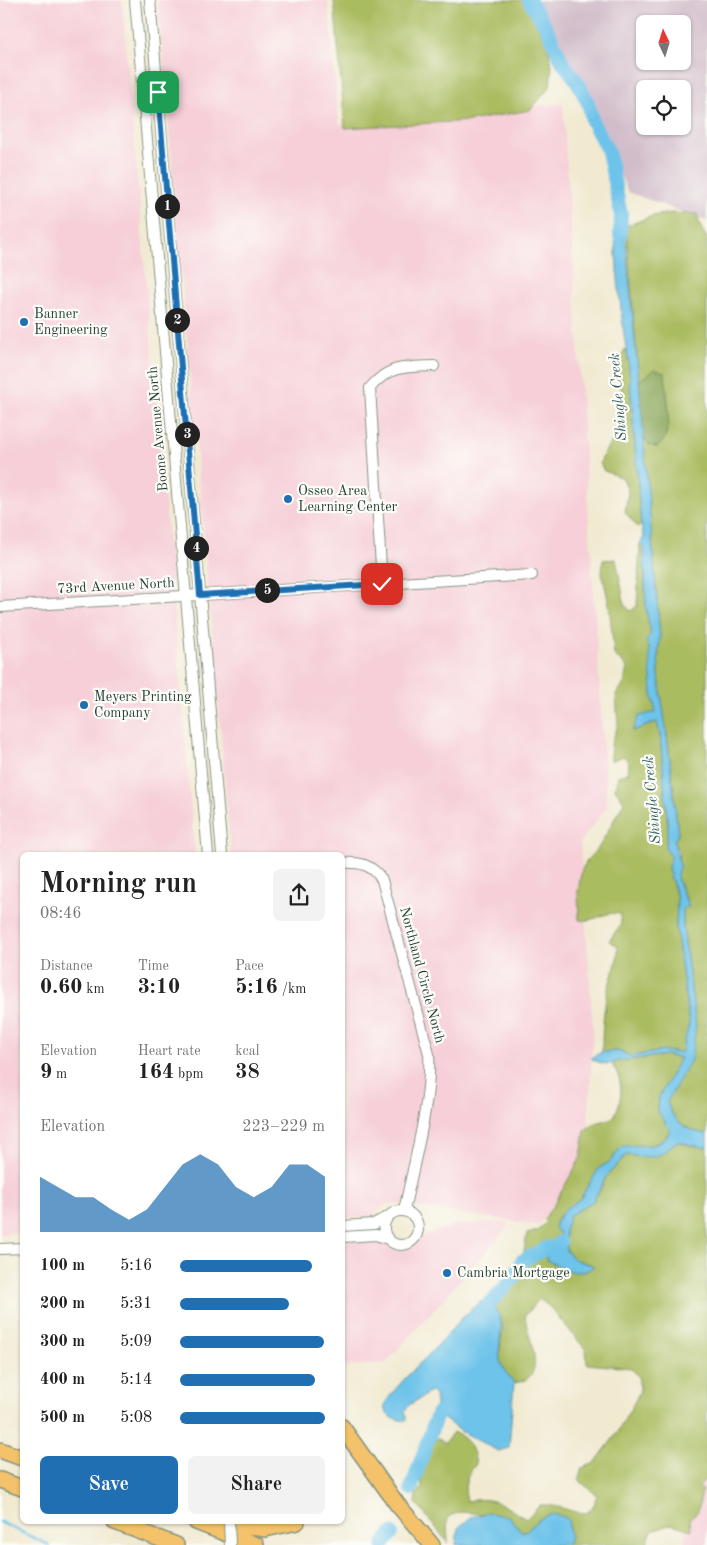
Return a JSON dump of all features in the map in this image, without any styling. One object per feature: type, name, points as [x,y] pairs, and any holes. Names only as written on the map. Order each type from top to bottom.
[{"type":"highway","points":[[345,1431],[397,1504],[432,1545]]},
{"type":"highway","points":[[0,1450],[20,1457]]},
{"type":"highway","points":[[0,1480],[20,1487]]},
{"type":"highway","points":[[120,1524],[176,1545]]},
{"type":"highway","points":[[201,1524],[256,1545]]},
{"type":"highway","points":[[229,1524],[265,1529],[288,1524]]},
{"type":"street","name":"Boone Avenue North","points":[[135,0],[208,852]]},
{"type":"street","name":"Boone Avenue North","points":[[150,0],[222,852]]},
{"type":"street","points":[[382,584],[370,388],[380,376],[393,369],[434,366]]},
{"type":"street","name":"73rd Avenue North","points":[[0,607],[532,575]]},
{"type":"street","name":"Northland Circle North","points":[[345,863],[366,864],[376,870],[382,880],[428,1048],[429,1077],[404,1211]]},
{"type":"street","points":[[345,1226],[374,1224],[393,1213],[404,1211],[416,1220],[416,1235],[411,1241],[401,1244],[376,1235],[345,1237]]},
{"type":"street","points":[[388,1217],[384,1227],[388,1240]]},
{"type":"street","points":[[0,1249],[20,1248]]},
{"type":"street","points":[[229,1524],[230,1545]]},
{"type":"shaded area","points":[[0,0],[122,0],[195,852],[20,852],[20,1233],[0,1234]]},
{"type":"shaded area","points":[[158,0],[328,0],[339,124],[563,104],[607,807],[580,842],[593,1029],[587,1152],[539,1225],[388,1203],[370,1217],[345,1218],[345,852],[231,852]]},
{"type":"shaded area","points":[[538,0],[707,0],[707,221],[628,192]]},
{"type":"shaded area","points":[[507,1222],[507,1228],[386,1363],[345,1367],[345,1241],[379,1240],[394,1249],[404,1250],[420,1238],[453,1225]]},
{"type":"shaded area","points":[[707,1467],[707,1545],[686,1545],[682,1493]]},
{"type":"green space","points":[[334,0],[524,0],[548,46],[552,66],[550,87],[530,110],[469,121],[345,128]]},
{"type":"green space","points":[[672,213],[697,214],[700,226],[707,238],[707,1134],[693,1131],[677,1120],[667,1102],[696,1026],[683,927],[683,908],[689,906],[677,877],[679,852],[674,842],[678,834],[660,686],[658,662],[660,637],[643,437],[649,445],[657,447],[663,441],[666,433],[668,413],[665,374],[654,370],[639,381],[626,226],[652,216]]},
{"type":"green space","points":[[625,349],[628,357],[641,525],[638,528],[625,512],[628,492],[623,478],[604,471],[600,463],[622,422],[623,404],[618,367]]},
{"type":"green space","points":[[654,369],[665,373],[668,413],[666,433],[663,441],[657,447],[649,445],[643,437],[639,381]]},
{"type":"green space","points":[[640,544],[644,548],[646,610],[651,633],[652,694],[656,712],[633,731],[657,722],[660,734],[668,829],[665,847],[671,857],[668,868],[677,898],[676,927],[689,1024],[682,1053],[664,1051],[631,1056],[618,1051],[602,1052],[605,1005],[618,952],[618,946],[609,941],[621,924],[620,914],[615,913],[590,920],[579,920],[578,891],[582,869],[599,847],[624,802],[615,789],[618,776],[628,773],[629,762],[623,756],[611,761],[611,744],[618,725],[616,694],[624,684],[627,667],[614,655],[609,604],[602,573],[603,560],[616,559],[625,606],[631,611],[637,606]]},
{"type":"green space","points":[[667,1055],[680,1058],[659,1097],[658,1111],[670,1130],[666,1137],[654,1144],[616,1154],[599,1169],[580,1199],[557,1219],[555,1224],[560,1233],[558,1241],[542,1246],[523,1257],[527,1234],[537,1231],[546,1222],[544,1219],[581,1157],[585,1130],[593,1124],[613,1118],[619,1104],[621,1091],[619,1078],[612,1065],[618,1061]]},
{"type":"green space","points":[[679,1142],[691,1146],[707,1147],[707,1477],[699,1486],[702,1491],[698,1511],[690,1518],[691,1530],[672,1524],[652,1531],[646,1545],[567,1545],[570,1536],[568,1520],[534,1524],[526,1531],[520,1531],[509,1516],[461,1512],[449,1516],[447,1522],[448,1543],[415,1502],[416,1495],[422,1487],[423,1467],[430,1449],[437,1438],[445,1443],[453,1432],[466,1440],[472,1449],[475,1459],[476,1464],[466,1481],[467,1501],[493,1501],[526,1519],[540,1505],[587,1513],[594,1505],[597,1495],[581,1482],[579,1478],[582,1468],[595,1463],[617,1433],[640,1390],[638,1376],[631,1368],[587,1364],[586,1350],[550,1307],[539,1299],[525,1316],[534,1356],[532,1374],[525,1380],[514,1383],[501,1365],[499,1356],[503,1326],[495,1310],[497,1302],[505,1297],[525,1265],[545,1253],[547,1260],[590,1264],[576,1260],[566,1250],[565,1231],[570,1215],[599,1193],[606,1177],[626,1155],[659,1155]]},
{"type":"water","points":[[623,215],[660,637],[658,662],[660,686],[678,834],[674,842],[680,866],[677,876],[689,907],[683,908],[683,927],[696,1026],[691,1060],[667,1102],[673,1115],[687,1128],[707,1134],[707,1147],[677,1142],[656,1156],[626,1155],[606,1177],[593,1201],[570,1215],[565,1231],[566,1251],[576,1260],[594,1266],[582,1272],[576,1272],[547,1260],[542,1246],[558,1241],[560,1233],[555,1229],[555,1223],[565,1209],[580,1199],[599,1168],[611,1161],[621,1147],[655,1144],[661,1142],[666,1137],[670,1130],[658,1111],[659,1097],[680,1058],[667,1055],[605,1064],[592,1059],[592,1057],[602,1052],[618,1051],[631,1056],[664,1051],[681,1053],[689,1024],[676,927],[677,898],[668,868],[671,857],[665,847],[668,828],[660,734],[657,722],[632,731],[639,716],[656,712],[652,694],[649,647],[646,641],[651,633],[646,610],[644,548],[640,544],[644,537],[641,525],[628,357],[621,313],[617,268],[615,233],[616,225]]},
{"type":"water","points":[[482,1301],[492,1306],[500,1319],[499,1350],[501,1362],[514,1383],[509,1448],[498,1451],[462,1432],[437,1414],[435,1395],[432,1391],[409,1405],[405,1412],[407,1420],[390,1417],[385,1411],[386,1402],[403,1380],[464,1316]]},
{"type":"water","points":[[487,1513],[509,1516],[520,1531],[526,1531],[544,1516],[561,1516],[568,1519],[570,1536],[567,1545],[456,1545],[458,1528],[471,1517]]},
{"type":"waterway","name":"Shingle Creek","points":[[529,0],[546,27],[563,63],[577,81],[589,105],[592,121],[608,151],[621,215],[620,236]]},
{"type":"waterway","name":"Shingle Creek","points":[[486,1321],[489,1304],[513,1279],[522,1261],[546,1248],[558,1246],[560,1242]]},
{"type":"waterway","name":"Shingle Creek","points":[[411,1489],[437,1414],[448,1408],[450,1404]]},
{"type":"waterway","points":[[0,1522],[49,1545]]},
{"type":"waterway","name":"Shingle Creek","points":[[383,1545],[392,1533]]},
{"type":"place","name":"Banner Engineering","points":[[24,322]]},
{"type":"place","name":"Osseo Area Learning Center","points":[[288,499]]},
{"type":"place","name":"Meyers Printing Company","points":[[84,705]]},
{"type":"place","name":"Cambria Mortgage","points":[[447,1273]]},
{"type":"route","points":[[158,92],[200,595],[382,584]]}]
